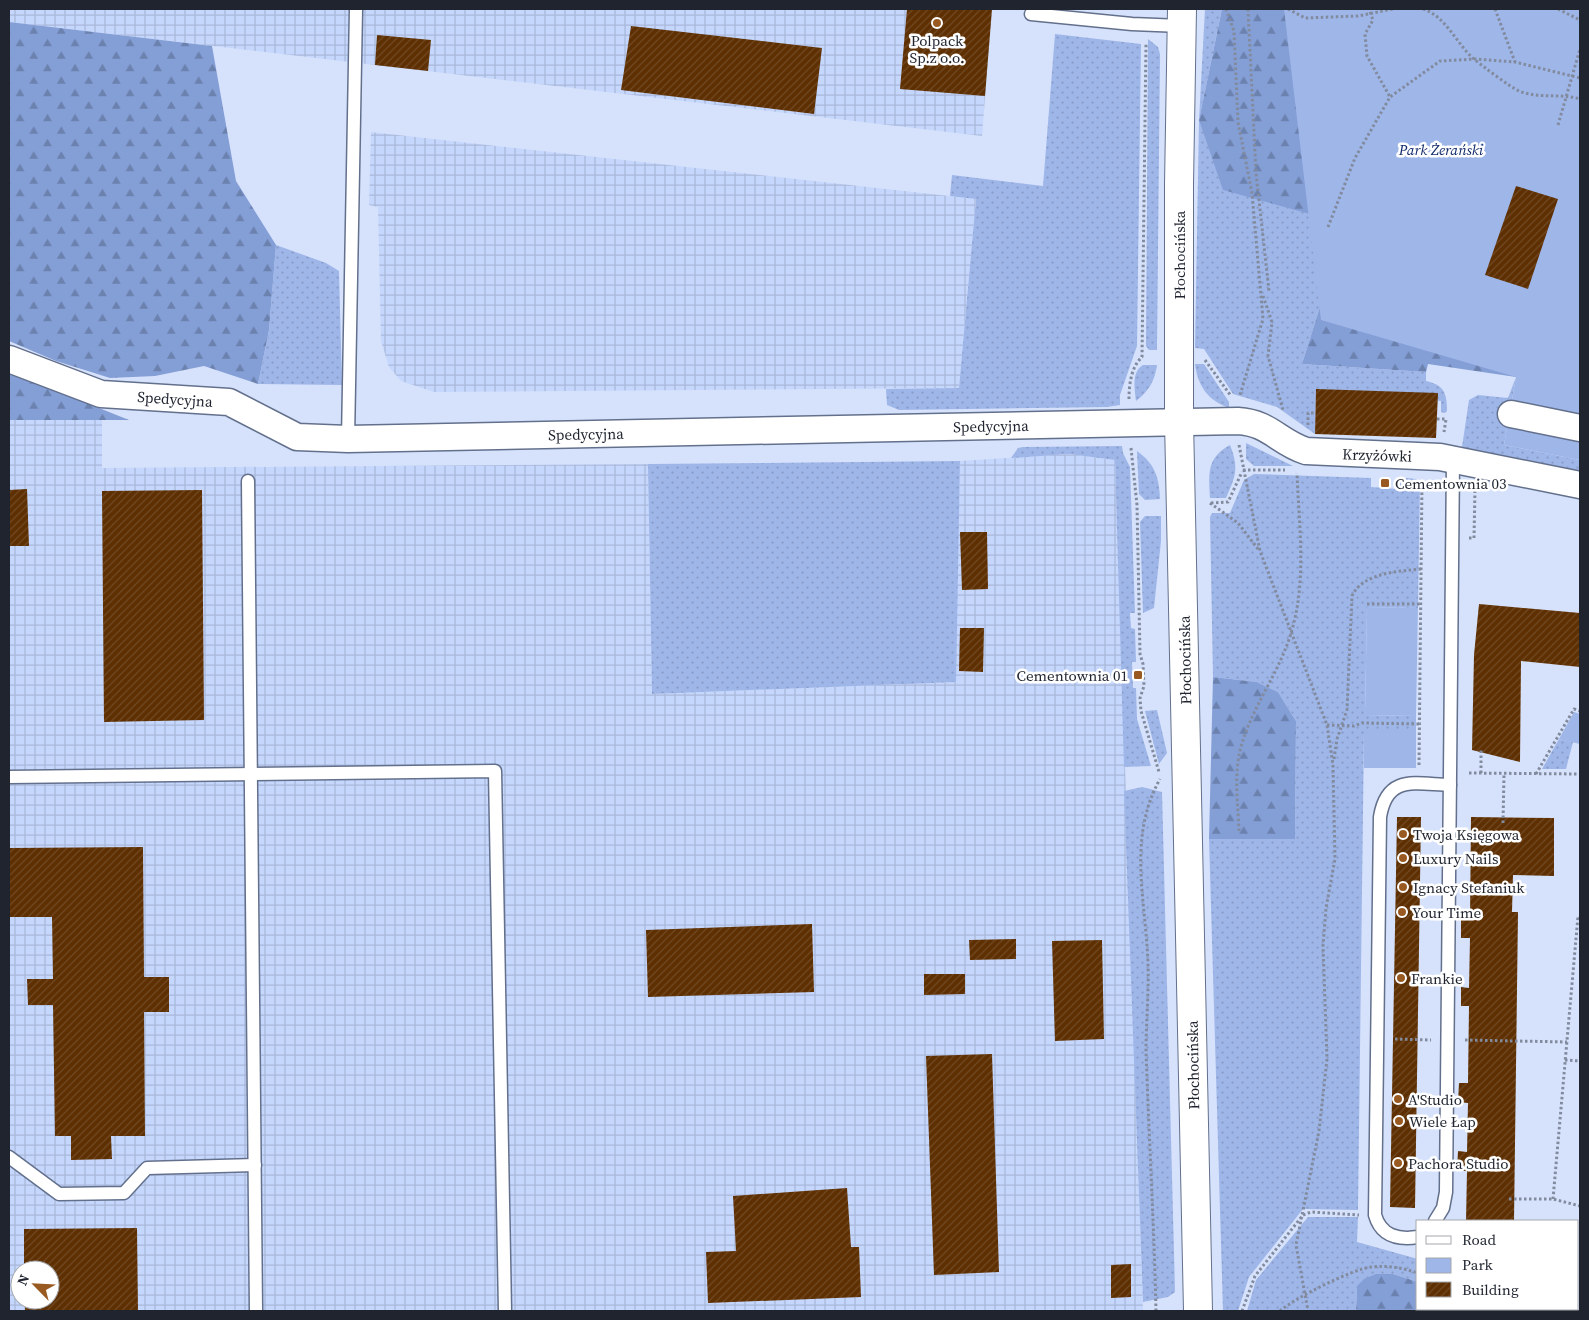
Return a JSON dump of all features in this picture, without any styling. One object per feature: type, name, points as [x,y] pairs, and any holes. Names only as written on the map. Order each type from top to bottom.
[{"type":"main road","name":"Płochocińska","points":[[1182,18],[1179,421],[1198,1311]]},
{"type":"street","name":"Spedycyjna","points":[[9,359],[101,394],[229,402],[296,437],[348,439],[1179,421]]},
{"type":"street","points":[[1511,414],[1580,428]]},
{"type":"street","name":"Krzyżówki","points":[[1179,421],[1253,423],[1272,430],[1292,446],[1323,453],[1423,456],[1454,460],[1580,485]]},
{"type":"lane","points":[[348,439],[352,91],[356,9]]},
{"type":"lane","points":[[1032,14],[1132,24],[1182,18]]},
{"type":"lane","points":[[1436,1220],[1443,1208],[1446,1192],[1454,460]]},
{"type":"lane","points":[[248,481],[256,1311]]},
{"type":"lane","points":[[9,776],[251,776],[495,771],[505,1311]]},
{"type":"lane","points":[[1416,1237],[1404,1239],[1387,1234],[1377,1222],[1375,1215],[1380,817],[1384,798],[1391,789],[1401,784],[1450,785]]},
{"type":"lane","points":[[9,1157],[59,1194],[124,1193],[146,1168],[255,1165]]},
{"type":"path","points":[[1226,9],[1234,31],[1238,122],[1252,193],[1263,319],[1238,402]]},
{"type":"path","points":[[1248,9],[1256,173],[1269,291]]},
{"type":"path","points":[[1288,9],[1305,18],[1358,16],[1370,12],[1393,9]]},
{"type":"path","points":[[1423,9],[1441,21],[1474,60],[1519,91],[1544,97],[1567,95],[1580,99]]},
{"type":"path","points":[[1495,9],[1514,62]]},
{"type":"path","points":[[1558,9],[1580,20]]},
{"type":"path","points":[[1370,12],[1373,20],[1365,34],[1367,56],[1390,97]]},
{"type":"path","points":[[1129,401],[1129,384],[1138,361],[1142,357],[1146,51],[1143,39]]},
{"type":"path","points":[[1558,125],[1580,49]]},
{"type":"path","points":[[1328,227],[1356,158],[1390,97],[1440,61],[1514,62],[1580,78]]},
{"type":"path","points":[[1261,290],[1272,322],[1268,356],[1285,418]]},
{"type":"path","points":[[1203,356],[1233,399]]},
{"type":"path","points":[[1308,429],[1308,414],[1316,413]]},
{"type":"path","points":[[1239,442],[1260,551],[1327,725],[1334,765],[1335,859],[1326,908],[1323,946],[1327,1058],[1319,1131],[1296,1245],[1308,1311]]},
{"type":"path","points":[[1243,470],[1228,502],[1210,503],[1238,523],[1260,551]]},
{"type":"path","points":[[1238,832],[1240,752],[1291,633],[1301,560],[1296,470]]},
{"type":"path","points":[[1419,784],[1422,476]]},
{"type":"path","points":[[1334,765],[1341,725],[1347,710],[1352,596],[1356,587],[1363,582],[1402,571],[1422,569]]},
{"type":"path","points":[[1367,604],[1421,604]]},
{"type":"path","points":[[1536,774],[1574,709],[1580,711]]},
{"type":"path","points":[[1327,725],[1358,726],[1362,723],[1419,724]]},
{"type":"path","points":[[1481,748],[1481,773]]},
{"type":"path","points":[[1472,773],[1580,774]]},
{"type":"path","points":[[1503,823],[1504,774]]},
{"type":"path","points":[[1156,1311],[1156,1258],[1152,1223],[1146,1050],[1148,962],[1142,904],[1140,837],[1143,821],[1161,778]]},
{"type":"path","points":[[1553,1199],[1578,916],[1580,917]]},
{"type":"path","points":[[1377,1039],[1448,1040]]},
{"type":"path","points":[[1468,1040],[1566,1042]]},
{"type":"path","points":[[1565,1060],[1580,1061]]},
{"type":"path","points":[[1509,1199],[1553,1199],[1580,1206]]},
{"type":"path","points":[[1242,1311],[1255,1276],[1303,1215],[1311,1212],[1360,1215]]},
{"type":"path","points":[[1280,1311],[1306,1295],[1369,1267],[1395,1266],[1416,1272]]},
{"type":"shaded area","points":[[9,9],[992,9],[982,136],[9,22]]},
{"type":"shaded area","points":[[371,132],[976,199],[959,388],[434,392],[401,381],[389,367],[381,341],[378,207],[369,205]]},
{"type":"shaded area","points":[[9,420],[102,420],[102,468],[648,464],[652,694],[955,682],[960,461],[1069,454],[1115,460],[1143,1311],[9,1311]]},
{"type":"green space","points":[[1205,9],[1222,9],[1199,120]]},
{"type":"green space","points":[[1222,9],[1404,9],[1516,377],[1428,364],[1426,372],[1302,364],[1346,224],[1223,190],[1199,120]]},
{"type":"green space","name":"Park Żerański","points":[[1284,9],[1580,9],[1580,460],[1504,445],[1516,377],[1321,320]]},
{"type":"green space","points":[[9,22],[212,46],[236,181],[276,245],[269,330],[258,384],[204,366],[155,376],[110,378],[56,361],[9,341]]},
{"type":"green space","points":[[1055,34],[1141,44],[1137,346],[1120,395],[1120,405],[1107,407],[899,410],[887,405],[886,389],[959,388],[976,199],[950,196],[952,175],[1043,186]]},
{"type":"green space","points":[[1148,39],[1158,47],[1160,54],[1157,350],[1149,350],[1146,346]]},
{"type":"green space","points":[[1199,120],[1346,224],[1302,364],[1426,372],[1426,381],[1437,385],[1445,395],[1447,411],[1445,413],[1441,412],[1441,401],[1316,390],[1315,434],[1277,407],[1233,394],[1204,349],[1195,348]]},
{"type":"green space","points":[[276,245],[326,263],[339,271],[342,385],[258,384],[269,330]]},
{"type":"green space","points":[[1195,364],[1204,364],[1229,402],[1229,408],[1215,401],[1205,392],[1196,372]]},
{"type":"green space","points":[[1143,365],[1157,365],[1155,376],[1150,386],[1136,401],[1135,376]]},
{"type":"green space","points":[[9,372],[129,420],[9,420]]},
{"type":"green space","points":[[1516,377],[1504,445],[1580,460],[1580,474],[1468,453],[1462,447],[1469,400],[1478,395],[1508,398]]},
{"type":"green space","points":[[1246,443],[1293,466],[1254,466],[1246,459]]},
{"type":"green space","points":[[1230,445],[1235,460],[1232,484],[1226,498],[1210,498],[1210,474],[1213,461],[1222,450]]},
{"type":"green space","points":[[1122,446],[1123,453],[1130,467],[1135,613],[1130,613],[1131,628],[1135,629],[1136,662],[1132,662],[1133,688],[1136,688],[1137,719],[1151,766],[1124,767],[1115,460],[1069,454],[1011,458],[1018,448],[1023,447]]},
{"type":"green space","points":[[1137,451],[1148,461],[1155,472],[1159,484],[1160,499],[1145,500],[1139,494]]},
{"type":"green space","points":[[960,461],[956,682],[652,694],[648,464]]},
{"type":"green space","points":[[1254,474],[1371,478],[1371,487],[1397,489],[1398,477],[1416,479],[1420,483],[1418,608],[1367,607],[1365,715],[1416,716],[1416,731],[1364,731],[1358,1210],[1303,1209],[1249,1277],[1238,1311],[1223,1311],[1209,839],[1295,838],[1296,721],[1278,692],[1257,682],[1213,677],[1210,517],[1212,513],[1230,513],[1244,480]]},
{"type":"green space","points":[[1145,516],[1161,516],[1161,541],[1154,608],[1143,613],[1140,522]]},
{"type":"green space","points":[[1367,607],[1418,608],[1416,716],[1365,715]]},
{"type":"green space","points":[[1213,677],[1257,682],[1278,692],[1296,721],[1295,839],[1209,839]]},
{"type":"green space","points":[[1157,710],[1167,753],[1159,764],[1145,711]]},
{"type":"green space","points":[[1574,712],[1580,714],[1580,744],[1559,739]]},
{"type":"green space","points":[[1364,731],[1416,731],[1416,768],[1364,768]]},
{"type":"green space","points":[[1559,739],[1573,742],[1566,769],[1542,769]]},
{"type":"green space","points":[[1142,787],[1162,792],[1175,1292],[1168,1297],[1143,1302],[1124,791]]},
{"type":"green space","points":[[1308,1217],[1358,1217],[1357,1242],[1416,1258],[1416,1281],[1393,1274],[1357,1286],[1356,1311],[1247,1311],[1256,1280]]},
{"type":"green space","points":[[1376,1274],[1393,1274],[1416,1281],[1416,1310],[1482,1311],[1356,1311],[1357,1286],[1364,1279]]},
{"type":"green space","points":[[1478,1310],[1573,1310],[1573,1311]]},
{"type":"building","points":[[907,9],[992,9],[985,96],[900,89]]},
{"type":"building","points":[[631,26],[822,48],[814,114],[621,90]]},
{"type":"building","points":[[377,35],[431,40],[428,71],[375,65]]},
{"type":"building","points":[[1516,186],[1558,199],[1528,289],[1485,275]]},
{"type":"building","points":[[1316,389],[1438,393],[1436,438],[1315,434]]},
{"type":"building","points":[[27,489],[29,546],[9,546],[9,490]]},
{"type":"building","points":[[202,490],[204,720],[104,722],[102,491]]},
{"type":"building","points":[[960,532],[987,532],[988,589],[962,590]]},
{"type":"building","points":[[1479,604],[1580,613],[1580,667],[1521,661],[1520,762],[1472,750],[1474,655]]},
{"type":"building","points":[[960,628],[984,628],[983,672],[959,671]]},
{"type":"building","points":[[1397,817],[1421,817],[1415,1208],[1390,1207]]},
{"type":"building","points":[[1471,817],[1554,818],[1554,876],[1513,875],[1512,912],[1518,912],[1514,1220],[1466,1220],[1467,1171],[1457,1171],[1458,1151],[1467,1152],[1468,1103],[1458,1102],[1459,1083],[1468,1083],[1469,1006],[1461,1006],[1461,987],[1469,988],[1470,938],[1461,938],[1461,919],[1470,919]]},
{"type":"building","points":[[143,847],[144,977],[169,977],[169,1012],[144,1012],[145,1136],[111,1136],[112,1159],[71,1160],[71,1136],[55,1136],[53,1005],[28,1005],[27,979],[53,979],[52,917],[9,917],[9,848]]},
{"type":"building","points":[[812,924],[814,992],[648,997],[646,930]]},
{"type":"building","points":[[1016,939],[1016,959],[970,960],[969,940]]},
{"type":"building","points":[[1102,940],[1104,1039],[1055,1041],[1052,941]]},
{"type":"building","points":[[924,974],[965,974],[965,994],[924,995]]},
{"type":"building","points":[[992,1054],[999,1272],[934,1275],[926,1056]]},
{"type":"building","points":[[847,1188],[851,1247],[859,1247],[861,1297],[708,1303],[706,1252],[736,1251],[733,1196]]},
{"type":"building","points":[[137,1228],[138,1311],[25,1311],[60,1310],[60,1260],[24,1260],[24,1229]]},
{"type":"building","points":[[1131,1264],[1131,1297],[1111,1298],[1111,1265]]},
{"type":"place","name":"Polpack Sp.z o.o.","points":[[937,23]]},
{"type":"place","name":"Cementownia 03","points":[[1385,483]]},
{"type":"place","name":"Cementownia 01","points":[[1138,675]]},
{"type":"place","name":"Twoja Księgowa","points":[[1403,834]]},
{"type":"place","name":"Luxury Nails","points":[[1403,858]]},
{"type":"place","name":"Ignacy Stefaniuk","points":[[1403,887]]},
{"type":"place","name":"Your Time","points":[[1402,912]]},
{"type":"place","name":"Frankie","points":[[1401,978]]},
{"type":"place","name":"A'Studio","points":[[1398,1099]]},
{"type":"place","name":"Wiele Łap","points":[[1399,1121]]},
{"type":"place","name":"Pachora Studio","points":[[1398,1163]]}]
